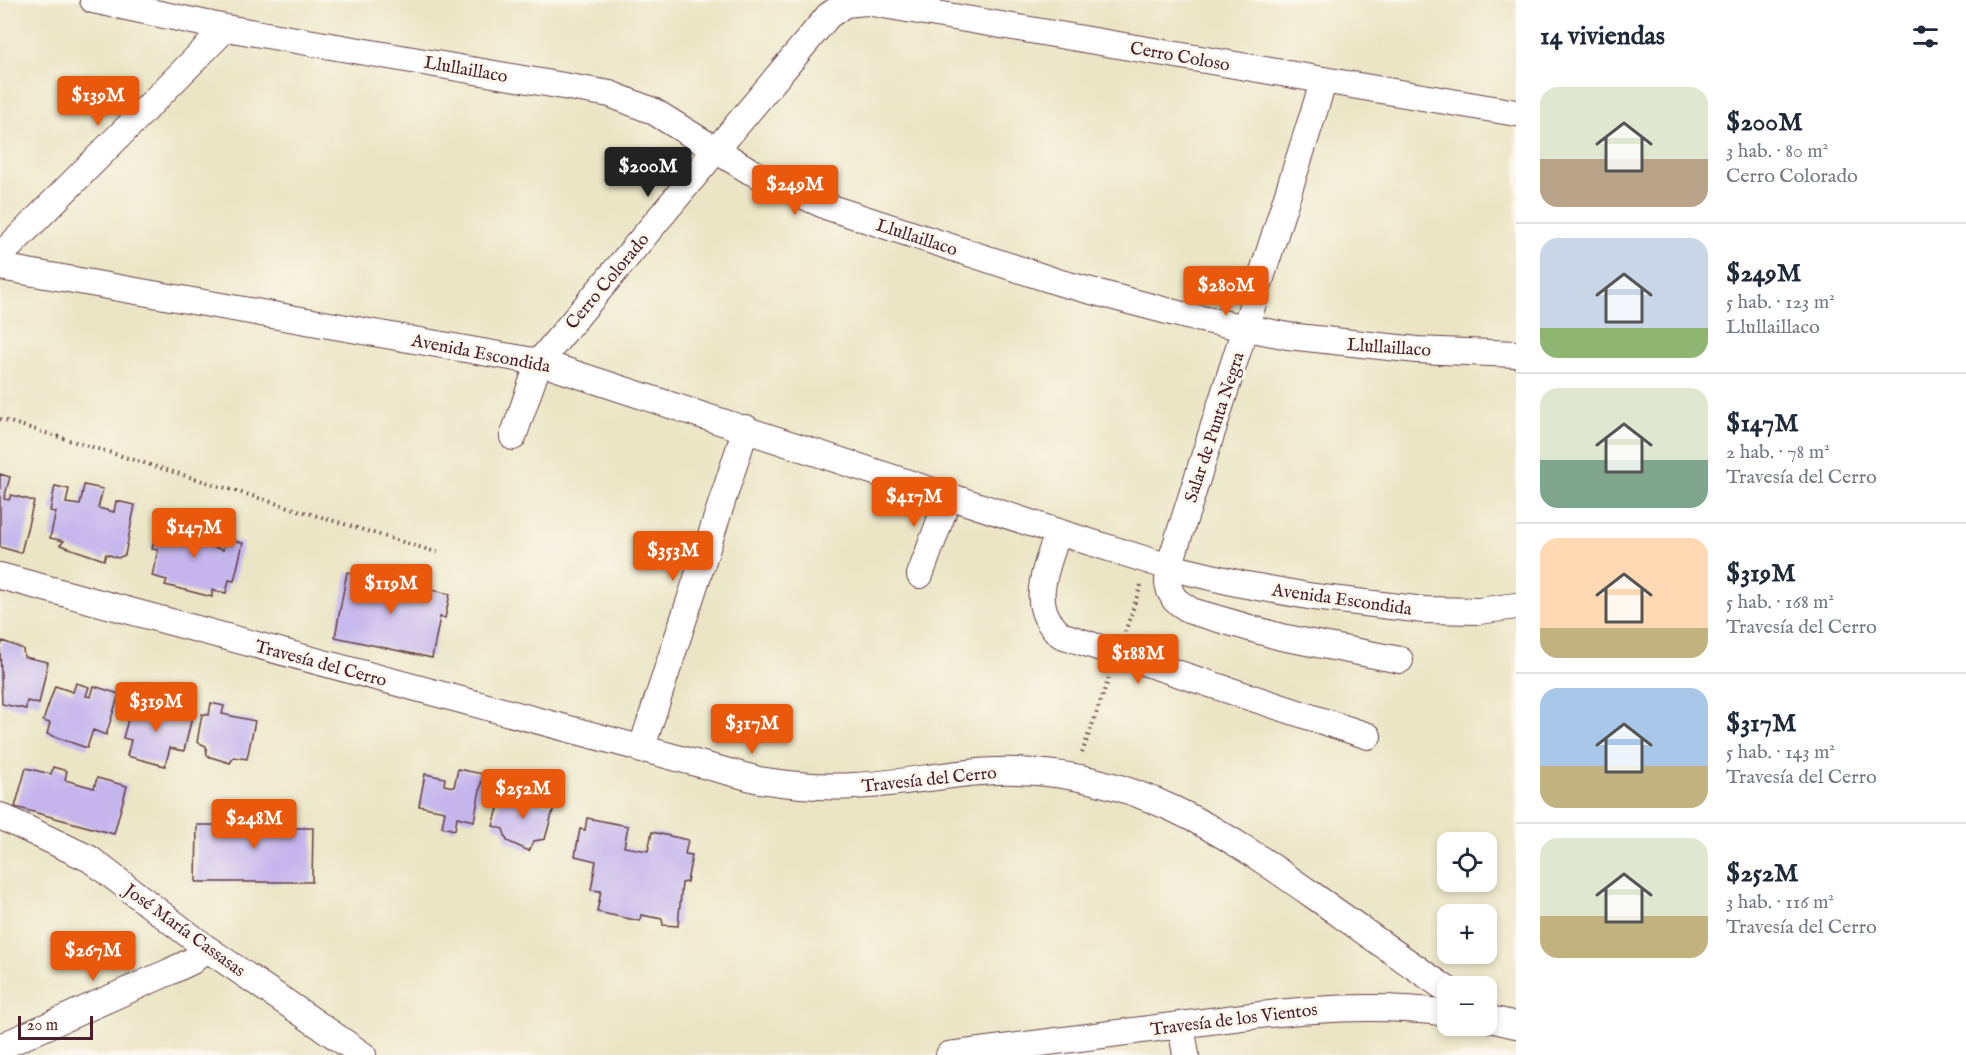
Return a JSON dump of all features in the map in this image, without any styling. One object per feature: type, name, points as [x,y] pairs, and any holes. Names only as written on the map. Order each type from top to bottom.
[{"type":"street","name":"Llullaillaco","points":[[93,0],[226,28],[610,94],[653,111],[715,151],[784,188],[873,224],[1083,290],[1245,329],[1374,346],[1516,354]]},
{"type":"street","name":"Cerro Coloso","points":[[845,4],[866,2],[1516,113]]},
{"type":"street","name":"Cerro Colorado","points":[[513,437],[539,362],[828,16],[845,4]]},
{"type":"street","points":[[0,256],[226,28]]},
{"type":"street","name":"Salar de Punta Negra","points":[[1169,567],[1324,80]]},
{"type":"street","name":"Avenida Escondida","points":[[0,267],[539,362],[1169,567],[1241,584],[1369,605],[1452,612],[1516,606]]},
{"type":"street","points":[[641,750],[746,428]]},
{"type":"street","points":[[920,575],[949,496]]},
{"type":"street","points":[[1059,532],[1040,591],[1046,619],[1061,635],[1368,736]]},
{"type":"street","points":[[1169,567],[1170,591],[1175,600],[1191,611],[1281,637],[1400,660]]},
{"type":"street","name":"Travesía del Cerro","points":[[0,576],[641,750],[791,785],[856,786],[958,773],[1018,771],[1074,777],[1125,790],[1183,812],[1241,845],[1437,982]]},
{"type":"street","name":"José María Cassasas","points":[[0,816],[90,859],[206,948],[363,1055]]},
{"type":"street","points":[[0,1047],[192,961],[206,948]]},
{"type":"street","name":"Travesía de los Vientos","points":[[949,1055],[1312,1009],[1372,1008],[1437,1012]]},
{"type":"street","points":[[1497,1021],[1516,1025]]},
{"type":"street","points":[[1181,1025],[1186,1055]]},
{"type":"path","points":[[0,419],[439,553]]},
{"type":"building","points":[[0,474],[10,477],[4,499],[9,500],[11,495],[34,501],[21,553],[0,547]]},
{"type":"building","points":[[84,485],[103,489],[98,508],[114,512],[116,501],[135,505],[125,555],[118,558],[106,554],[104,560],[60,545],[64,541],[50,538],[56,512],[50,511],[55,486],[69,489],[66,503],[80,505]]},
{"type":"building","points":[[160,516],[178,520],[175,535],[190,539],[194,522],[211,526],[206,545],[223,550],[226,539],[243,543],[234,581],[229,580],[226,593],[212,590],[212,597],[165,585],[167,580],[152,576],[158,550],[152,549]]},
{"type":"building","points":[[347,572],[378,578],[377,584],[410,591],[411,585],[450,594],[445,618],[440,617],[432,658],[335,637]]},
{"type":"building","points":[[3,641],[23,649],[24,657],[48,662],[39,704],[27,701],[26,709],[2,704],[0,648]]},
{"type":"building","points":[[76,683],[89,687],[86,696],[91,697],[94,686],[119,694],[106,735],[93,730],[87,748],[47,734],[50,723],[43,721],[55,686],[73,692]]},
{"type":"building","points":[[152,703],[164,707],[161,716],[170,718],[172,708],[193,713],[184,751],[170,748],[165,766],[127,756],[131,740],[123,738],[132,705],[150,710]]},
{"type":"building","points":[[211,703],[224,706],[222,714],[255,721],[247,759],[234,757],[230,763],[207,756],[206,746],[197,742],[202,714],[209,715]]},
{"type":"building","points":[[53,767],[67,771],[65,780],[94,788],[97,778],[127,786],[114,834],[15,807],[26,768],[51,774]]},
{"type":"building","points":[[458,769],[483,774],[474,821],[457,817],[455,830],[442,827],[445,811],[419,806],[425,774],[445,778],[444,785],[454,787]]},
{"type":"building","points":[[503,791],[554,807],[545,839],[534,841],[529,851],[507,841],[503,829],[493,826]]},
{"type":"building","points":[[230,810],[283,811],[283,828],[313,828],[312,882],[196,882],[197,825],[230,825]]},
{"type":"building","points":[[587,818],[628,826],[624,847],[648,851],[652,832],[688,840],[685,854],[692,855],[687,882],[682,883],[678,926],[663,925],[662,919],[641,915],[640,921],[597,912],[601,891],[591,890],[596,861],[575,856],[580,829],[585,830]]}]
